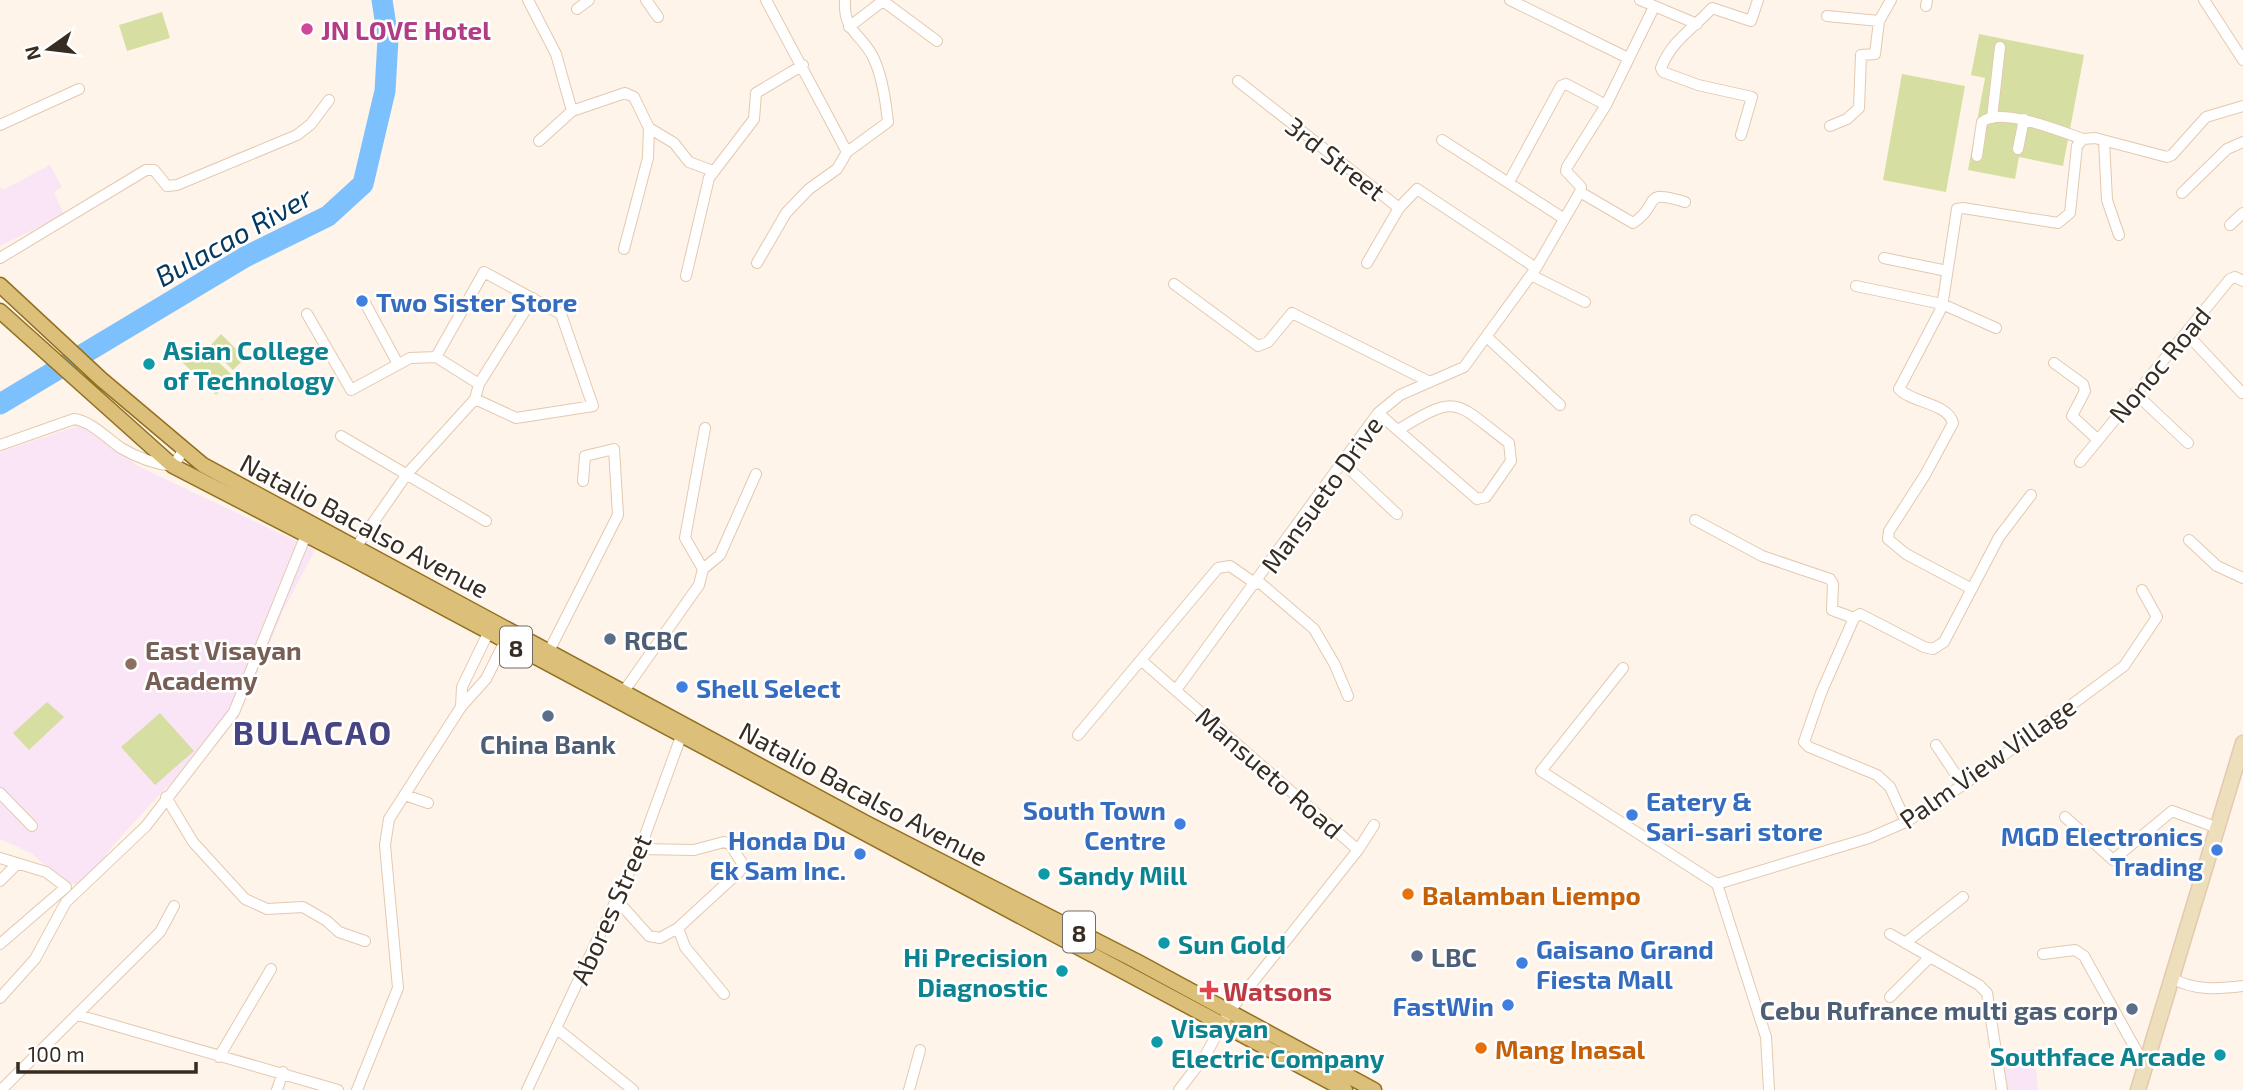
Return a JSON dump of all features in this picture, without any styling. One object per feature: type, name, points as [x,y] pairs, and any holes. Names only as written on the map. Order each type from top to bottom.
[{"type":"main road","name":"Natalio Bacalso Avenue","points":[[0,285],[183,451],[223,476],[353,551],[683,731],[1226,1018],[1374,1090]]},
{"type":"main road","name":"Natalio Bacalso Avenue","points":[[0,311],[173,466],[216,491],[306,535],[353,551]]},
{"type":"main road","name":"Natalio Bacalso Avenue","points":[[508,636],[549,651],[624,691],[683,731]]},
{"type":"main road","points":[[2138,1090],[2243,744]]},
{"type":"main road","name":"Natalio Bacalso Avenue","points":[[1226,1018],[1345,1090]]},
{"type":"street","points":[[528,0],[556,54],[572,111]]},
{"type":"street","points":[[577,9],[589,0]]},
{"type":"street","points":[[646,0],[658,18]]},
{"type":"street","points":[[766,0],[847,152]]},
{"type":"street","points":[[757,263],[786,213],[809,189],[837,169],[847,152],[887,125],[873,58],[849,27],[844,15],[845,0]]},
{"type":"street","points":[[849,27],[884,0],[937,41]]},
{"type":"street","points":[[1510,0],[1628,58]]},
{"type":"street","points":[[1640,0],[1697,24]]},
{"type":"street","points":[[1741,135],[1753,100],[1750,95],[1699,85],[1662,71],[1672,44],[1714,7],[1751,21],[1758,0]]},
{"type":"street","points":[[1830,126],[1847,119],[1859,107],[1861,55],[1875,54],[1879,21],[1891,0]]},
{"type":"street","points":[[2204,0],[2243,60]]},
{"type":"street","points":[[1654,7],[1606,105],[1567,167],[1568,174],[1581,187],[1580,191],[1633,223],[1654,197],[1662,195],[1685,202]]},
{"type":"street","points":[[1827,16],[1879,21]]},
{"type":"street","points":[[1992,118],[2000,47]]},
{"type":"street","points":[[686,276],[706,184],[754,120],[756,93],[803,65]]},
{"type":"street","name":"3rd Street","points":[[1238,81],[1399,208],[1413,190],[1422,190],[1533,271]]},
{"type":"street","points":[[1509,182],[1561,86],[1566,84],[1606,105]]},
{"type":"street","points":[[0,125],[79,89]]},
{"type":"street","points":[[539,141],[572,111],[625,93],[634,97],[649,128],[648,158],[624,249]]},
{"type":"street","points":[[0,258],[146,170],[154,170],[167,186],[177,185],[297,135],[311,124],[329,100]]},
{"type":"street","points":[[1977,156],[1982,122],[1992,118],[2024,119],[2084,139],[2104,141],[2167,157],[2172,155],[2206,117],[2243,106]]},
{"type":"street","points":[[2018,149],[2024,119]]},
{"type":"street","points":[[649,128],[674,143],[689,162],[713,172]]},
{"type":"street","points":[[1972,589],[1906,554],[1890,544],[1888,539],[1889,531],[1925,475],[1952,423],[1944,411],[1907,397],[1899,389],[1942,304],[1957,209],[2058,223],[2066,219],[2070,213],[2077,146],[2084,139]]},
{"type":"street","points":[[1442,140],[1563,218]]},
{"type":"street","points":[[2104,141],[2107,200],[2119,235]]},
{"type":"street","points":[[2182,193],[2227,149],[2243,142]]},
{"type":"street","name":"Mansueto Drive","points":[[1176,690],[1257,583],[1378,413],[1400,395],[1464,367],[1488,338],[1533,271],[1580,191]]},
{"type":"street","points":[[1367,263],[1399,208]]},
{"type":"street","points":[[2230,225],[2243,213]]},
{"type":"street","points":[[1884,258],[1947,271]]},
{"type":"street","points":[[1533,271],[1585,302]]},
{"type":"street","points":[[436,357],[484,272],[561,314],[593,406],[516,418],[475,398]]},
{"type":"street","name":"Nonoc Road","points":[[2080,462],[2096,439],[2187,334],[2230,279],[2235,277],[2243,281]]},
{"type":"street","points":[[1174,284],[1258,346],[1268,342],[1292,313],[1430,382]]},
{"type":"street","points":[[1856,286],[1942,304],[1996,328]]},
{"type":"street","points":[[353,551],[407,474],[475,398],[480,384],[533,298]]},
{"type":"street","points":[[363,301],[398,364]]},
{"type":"street","points":[[307,314],[351,390],[410,358],[436,357],[480,384]]},
{"type":"street","points":[[2187,334],[2242,393]]},
{"type":"street","points":[[1488,338],[1560,405]]},
{"type":"street","points":[[2054,363],[2083,384],[2085,391],[2072,416],[2096,439]]},
{"type":"street","points":[[2135,393],[2188,443]]},
{"type":"street","points":[[1378,413],[1398,430],[1482,500],[1508,470],[1512,448],[1458,406],[1445,405],[1398,430]]},
{"type":"street","points":[[0,445],[75,419],[85,421],[123,449],[154,464],[173,466],[183,451]]},
{"type":"street","points":[[703,569],[685,538],[705,428]]},
{"type":"street","points":[[341,436],[486,521]]},
{"type":"street","points":[[549,651],[618,515],[614,449],[585,456],[583,481]]},
{"type":"street","points":[[1343,463],[1397,514]]},
{"type":"street","points":[[624,691],[695,594],[703,569],[720,555],[756,474]]},
{"type":"street","points":[[1906,822],[1885,781],[1808,747],[1804,742],[1821,693],[1854,618],[1863,614],[1933,649],[1944,642],[1999,537],[2031,495]]},
{"type":"street","points":[[1695,520],[1762,556],[1830,579],[1833,584],[1832,610],[1854,618]]},
{"type":"street","points":[[0,998],[35,960],[66,902],[146,826],[166,797],[216,739],[234,712],[306,535]]},
{"type":"street","points":[[2189,540],[2217,566],[2243,578]]},
{"type":"street","points":[[1078,734],[1218,568],[1230,566],[1257,583],[1314,629],[1335,665],[1348,696]]},
{"type":"street","name":"Palm View Village","points":[[1717,884],[1768,866],[1869,838],[1906,822],[1963,785],[2124,666],[2157,617],[2142,590]]},
{"type":"street","points":[[461,707],[462,687],[491,627]]},
{"type":"street","points":[[358,1090],[398,988],[385,834],[389,819],[461,707],[486,679],[508,636]]},
{"type":"street","name":"Mansueto Road","points":[[1142,660],[1358,850],[1226,1018],[1180,1090]]},
{"type":"street","points":[[1623,668],[1541,771],[1717,884],[1766,1037],[1769,1090]]},
{"type":"street","name":"Abores Street","points":[[527,1090],[640,849],[683,731]]},
{"type":"street","points":[[1936,745],[1963,785]]},
{"type":"street","points":[[0,793],[32,826]]},
{"type":"street","points":[[405,795],[428,803]]},
{"type":"street","points":[[166,797],[193,842],[245,899],[267,909],[303,907],[327,921],[339,932],[365,941]]},
{"type":"street","points":[[2065,817],[2113,860],[2172,811],[2218,828]]},
{"type":"street","points":[[1358,850],[1374,825]]},
{"type":"street","points":[[615,898],[649,936],[660,938],[678,928],[740,871],[742,863],[730,844],[724,842],[694,850],[640,849]]},
{"type":"street","points":[[0,858],[46,872],[66,887],[0,944]]},
{"type":"street","points":[[0,881],[16,865]]},
{"type":"street","points":[[1905,943],[1963,897]]},
{"type":"street","points":[[1,1090],[160,932],[174,906]]},
{"type":"street","points":[[678,928],[685,947],[724,994]]},
{"type":"street","points":[[1890,934],[1979,985],[1987,993],[2002,1090]]},
{"type":"street","points":[[2043,954],[2075,950],[2084,956],[2146,1066]]},
{"type":"street","points":[[1891,997],[1929,958]]},
{"type":"street","points":[[219,1058],[271,969]]},
{"type":"street","points":[[2172,978],[2180,983],[2217,989],[2243,986]]},
{"type":"street","points":[[78,1014],[219,1058],[283,1072],[338,1090]]},
{"type":"street","points":[[556,1028],[633,1090]]},
{"type":"street","points":[[908,1090],[920,1050]]},
{"type":"street","points":[[276,1090],[283,1072]]},
{"type":"shaded area","points":[[50,165],[62,187],[54,192],[64,215],[0,246],[0,187],[3,190]]},
{"type":"shaded area","name":"East Visayan Academy","points":[[83,424],[138,466],[315,550],[284,609],[238,719],[160,794],[111,848],[85,885],[65,883],[31,853],[0,839],[0,452]]},
{"type":"shaded area","points":[[2034,1049],[2038,1090],[2007,1090],[2004,1052]]},
{"type":"green space","points":[[162,12],[170,38],[127,51],[119,25]]},
{"type":"green space","points":[[1979,34],[2084,55],[2063,166],[2019,157],[2015,179],[1968,170],[1985,78],[1971,75]]},
{"type":"green space","points":[[1902,74],[1965,86],[1946,192],[1883,180]]},
{"type":"green space","points":[[221,334],[245,358],[233,370],[209,347]]},
{"type":"green space","points":[[199,343],[234,377],[216,395],[181,361]]},
{"type":"green space","points":[[47,702],[64,717],[29,750],[13,733]]},
{"type":"green space","points":[[160,713],[194,751],[155,785],[121,747]]},
{"type":"waterway","name":"Bulacao River","points":[[0,404],[245,257],[328,216],[363,184],[385,91],[388,39],[382,0]]},
{"type":"place","name":"JN LOVE Hotel","points":[[307,29]]},
{"type":"place","name":"Two Sister Store","points":[[362,301]]},
{"type":"place","name":"Asian College of Technology","points":[[149,364]]},
{"type":"place","name":"RCBC","points":[[610,639]]},
{"type":"place","name":"East Visayan Academy","points":[[131,664]]},
{"type":"place","name":"Shell Select","points":[[682,687]]},
{"type":"place","name":"China Bank","points":[[548,716]]},
{"type":"place","name":"Eatery & Sari-sari store","points":[[1632,815]]},
{"type":"place","name":"South Town Centre","points":[[1180,824]]},
{"type":"place","name":"MGD Electronics Trading","points":[[2217,850]]},
{"type":"place","name":"Honda Du Ek Sam Inc.","points":[[860,854]]},
{"type":"place","name":"Sandy Mill","points":[[1044,874]]},
{"type":"place","name":"Balamban Liempo","points":[[1408,894]]},
{"type":"place","name":"Sun Gold","points":[[1164,943]]},
{"type":"place","name":"LBC","points":[[1417,956]]},
{"type":"place","name":"Gaisano Grand Fiesta Mall","points":[[1522,963]]},
{"type":"place","name":"Hi Precision Diagnostic","points":[[1062,971]]},
{"type":"place","name":"Watsons","points":[[1209,990]]},
{"type":"place","name":"FastWin","points":[[1508,1005]]},
{"type":"place","name":"Cebu Rufrance multi gas corp","points":[[2132,1009]]},
{"type":"place","name":"Visayan Electric Company","points":[[1157,1042]]},
{"type":"place","name":"Mang Inasal","points":[[1481,1048]]},
{"type":"place","name":"Southface Arcade","points":[[2220,1055]]},
{"type":"district","name":"BULACAO","points":[[313,732]]}]
